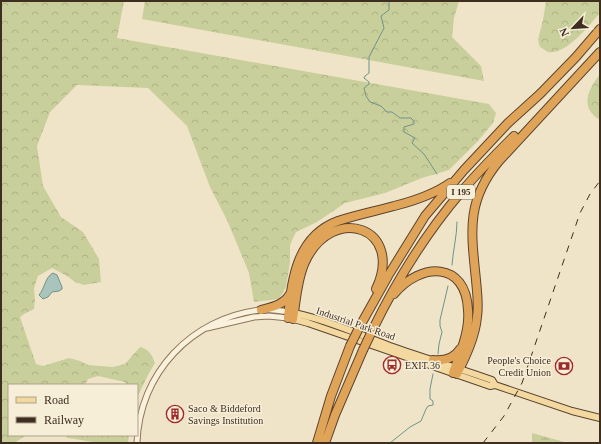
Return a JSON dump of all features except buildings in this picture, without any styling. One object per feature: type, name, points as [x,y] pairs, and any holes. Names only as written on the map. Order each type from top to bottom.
[{"type":"highway","name":"I 195","points":[[317,443],[326,409],[350,346],[388,276],[426,216],[464,170],[508,123],[540,94],[576,57],[600,29]]},
{"type":"highway","name":"I 195","points":[[325,443],[335,415],[372,329],[395,286],[421,246],[461,192],[483,167],[558,97],[600,52]]},
{"type":"highway","points":[[456,371],[467,353],[477,318],[478,298],[472,234],[473,214],[478,197],[487,178],[499,161],[558,97]]},
{"type":"highway","points":[[291,316],[292,287],[295,271],[302,254],[314,237],[326,228],[345,219],[422,198],[440,190],[464,170]]},
{"type":"highway","points":[[291,316],[302,269],[312,250],[324,238],[334,231],[343,228],[354,228],[360,229],[373,237],[381,250],[383,263],[378,286],[360,326]]},
{"type":"highway","points":[[385,305],[399,289],[415,276],[428,271],[446,273],[458,282],[467,300],[468,321],[456,371]]},
{"type":"highway","points":[[261,310],[279,305],[285,301],[292,287]]},
{"type":"highway","points":[[433,360],[450,358],[457,353],[463,343]]},
{"type":"main road","name":"Industrial Park Road","points":[[291,316],[456,371]]},
{"type":"main road","name":"Industrial Park Road","points":[[291,316],[312,318],[433,360],[490,386],[495,385],[572,411],[600,418]]},
{"type":"street","name":"Industrial Park Road","points":[[208,328],[213,323],[229,317],[261,310],[291,316]]},
{"type":"street","name":"Industrial Park Road","points":[[138,434],[142,407],[151,385],[173,353],[196,334],[208,328],[254,317],[291,316]]},
{"type":"green space","points":[[1,1],[124,1],[117,38],[489,104],[496,113],[493,123],[477,142],[449,170],[422,178],[385,193],[345,203],[317,222],[296,232],[290,245],[290,262],[286,287],[279,299],[254,302],[249,273],[227,220],[210,187],[187,126],[148,88],[77,85],[50,112],[37,146],[43,186],[61,217],[83,232],[99,259],[101,282],[84,285],[75,282],[52,268],[38,276],[34,288],[34,309],[20,317],[36,364],[43,366],[69,358],[88,365],[113,367],[125,364],[140,347],[146,349],[150,353],[155,363],[138,396],[138,384],[126,384],[125,382],[98,376],[88,379],[86,384],[8,384],[8,436],[25,436],[14,443],[1,443]]},
{"type":"green space","points":[[145,1],[459,1],[454,18],[452,37],[481,66],[484,81],[142,19]]},
{"type":"green space","points":[[546,1],[600,1],[600,13],[570,44],[555,52],[548,52],[540,47],[538,40]]},
{"type":"green space","points":[[600,74],[600,120],[589,110],[588,98],[592,86]]},
{"type":"green space","points":[[532,433],[568,443],[532,443]]},
{"type":"green space","points":[[66,436],[129,436],[128,443],[99,443],[68,438]]},
{"type":"water","points":[[53,273],[57,275],[62,289],[52,292],[48,297],[43,299],[39,295],[48,277]]},
{"type":"waterway","points":[[389,1],[389,10],[381,16],[384,28],[369,57],[369,73],[364,78],[369,82],[369,84],[364,88],[366,96],[370,102],[381,106],[387,112],[392,112],[400,118],[411,118],[414,121],[414,124],[404,127],[404,132],[415,138],[412,143],[424,154],[437,174]]},
{"type":"waterway","points":[[452,265],[457,222]]},
{"type":"waterway","points":[[438,354],[442,332],[440,320],[448,286]]},
{"type":"waterway","points":[[390,443],[410,427],[421,421],[428,406],[433,405],[433,401],[430,399],[433,374]]},
{"type":"railway","points":[[483,443],[504,416],[522,383],[580,213],[590,194],[600,181]]},
{"type":"place","name":"EXIT 36","points":[[392,365]]},
{"type":"place","name":"People's Choice Credit Union","points":[[564,366]]},
{"type":"place","name":"Saco & Biddeford Savings Institution","points":[[175,414]]}]
